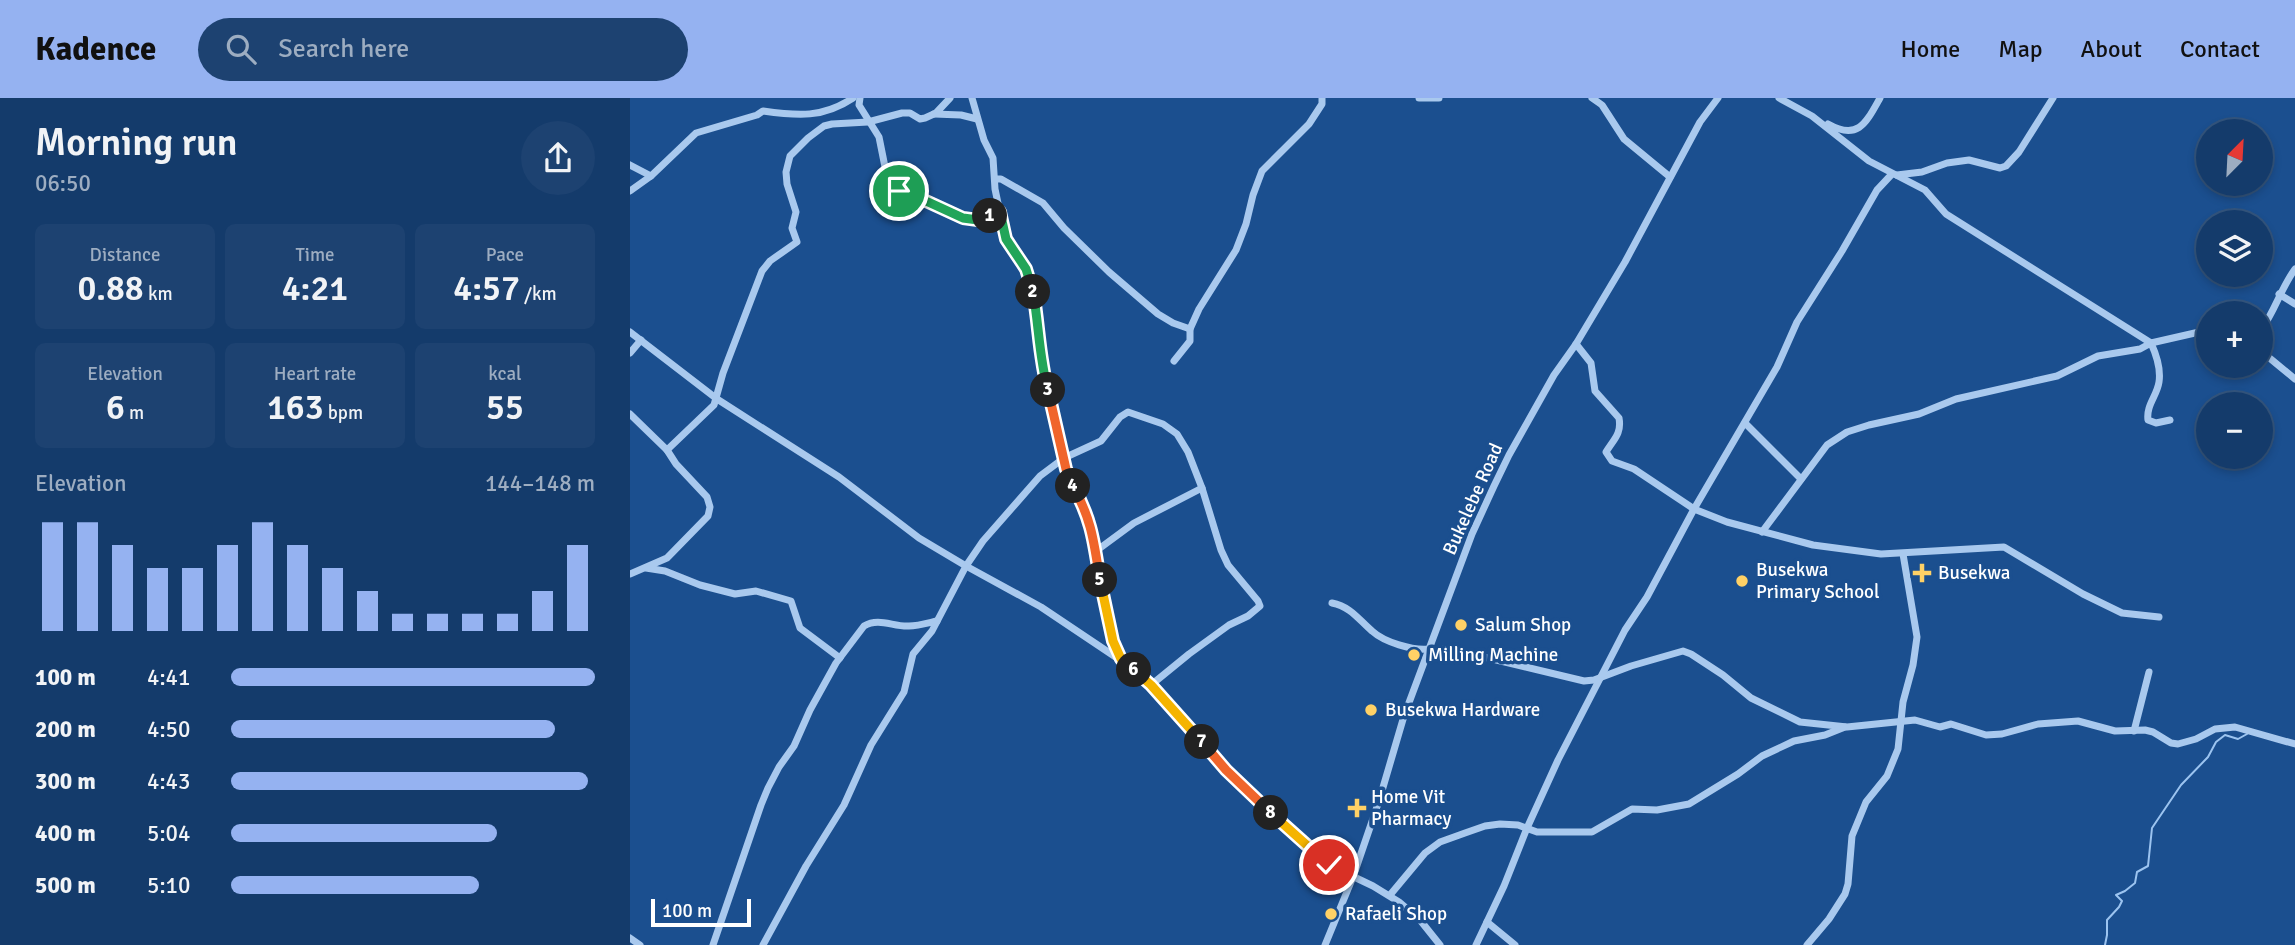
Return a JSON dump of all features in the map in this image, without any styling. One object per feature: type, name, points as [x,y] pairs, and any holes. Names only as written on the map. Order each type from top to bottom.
[{"type":"street","points":[[630,191],[651,176],[696,133],[763,111],[809,115],[839,107],[853,98]]},
{"type":"street","points":[[860,98],[859,105],[879,138],[885,167],[894,186],[906,197],[910,200],[926,201],[972,220],[1000,212]]},
{"type":"street","points":[[933,114],[950,98]]},
{"type":"street","points":[[972,98],[984,140],[993,159],[1006,239],[1026,269],[1031,284],[1037,312],[1042,365],[1064,458],[1070,481],[1089,521],[1108,621],[1121,659]]},
{"type":"street","points":[[1174,361],[1190,341],[1191,329],[1199,309],[1236,250],[1262,171],[1309,124],[1322,104],[1322,98],[1329,98]]},
{"type":"street","points":[[1419,98],[1438,98]]},
{"type":"street","points":[[1592,98],[1602,105],[1624,139],[1670,177]]},
{"type":"street","name":"Bukelebe Road","points":[[1325,945],[1353,877],[1404,716],[1472,534],[1509,455],[1554,375],[1576,344],[1625,262],[1700,122],[1718,98]]},
{"type":"street","points":[[1779,98],[1820,123],[1849,148],[1894,175],[1926,190],[1946,215],[2151,343],[2157,355],[2159,383],[2148,409],[2148,421],[2156,423],[2170,420]]},
{"type":"street","points":[[1820,123],[1844,132],[1856,130],[1873,111],[1880,98]]},
{"type":"street","points":[[1476,945],[1559,760],[1625,630],[1777,367],[1797,322],[1877,190],[1894,175],[1922,172],[1947,163],[1969,160],[2000,168],[2006,166],[2020,152],[2053,98]]},
{"type":"street","points":[[667,450],[714,405],[723,373],[762,271],[769,261],[797,242],[792,228],[796,212],[786,172],[790,156],[824,126],[868,122],[902,113],[910,113],[920,119],[933,114],[961,114],[977,119]]},
{"type":"street","points":[[630,165],[651,176]]},
{"type":"street","points":[[995,179],[1002,179],[1043,203],[1064,228],[1109,272],[1158,314],[1191,329]]},
{"type":"street","points":[[2273,310],[2279,294],[2295,269]]},
{"type":"street","points":[[2279,294],[2295,304]]},
{"type":"street","points":[[630,332],[717,399],[838,477],[919,538],[1041,607],[1121,659],[1151,685],[1187,723],[1215,759],[1256,801],[1321,859],[1390,895],[1420,920],[1440,945]]},
{"type":"street","points":[[1762,532],[1827,445],[1847,432],[1919,414],[1956,399],[2057,376],[2098,356],[2140,349],[2151,343],[2196,333]]},
{"type":"street","points":[[630,353],[641,340]]},
{"type":"street","points":[[1576,344],[1591,363],[1595,391],[1619,418],[1617,437],[1606,452],[1609,459],[1634,468],[1694,509],[1727,523],[1813,545],[1854,552],[1903,554],[2004,547],[2083,594],[2122,613],[2159,617]]},
{"type":"street","points":[[2273,361],[2295,379]]},
{"type":"street","points":[[763,945],[800,877],[841,811],[871,745],[908,685],[913,654],[930,635],[966,566],[988,534],[1031,485],[1064,458],[1101,441],[1120,417],[1127,413],[1163,424],[1177,434],[1188,452],[1228,565],[1255,596],[1259,606],[1248,616],[1220,631],[1151,685]]},
{"type":"street","points":[[630,414],[667,450],[676,464],[710,501],[710,512],[672,554],[630,574]]},
{"type":"street","points":[[1745,423],[1801,479]]},
{"type":"street","points":[[1096,551],[1134,523],[1202,488]]},
{"type":"street","points":[[1807,945],[1829,919],[1847,888],[1852,835],[1866,802],[1892,767],[1898,749],[1903,702],[1917,637],[1903,554]]},
{"type":"street","points":[[645,568],[665,571],[700,586],[735,594],[755,591],[791,601],[800,628],[840,658]]},
{"type":"street","points":[[1332,603],[1345,606],[1383,638],[1419,649],[1458,651],[1584,681],[1602,678],[1631,666],[1683,651],[1723,675],[1751,698],[1792,719],[1847,727]]},
{"type":"street","points":[[713,945],[761,804],[840,658],[864,626],[870,623],[909,626],[937,621]]},
{"type":"street","points":[[2134,731],[2148,672]]},
{"type":"street","points":[[1390,895],[1425,853],[1440,842],[1485,826],[1510,824],[1537,832],[1592,832],[1632,809],[1657,810],[1689,804],[1762,756],[1794,741],[1825,735],[1847,727],[1915,720],[1940,727],[1951,724],[1981,735],[2001,734],[2038,724],[2067,720],[2095,724],[2115,731],[2154,732],[2171,743],[2178,744],[2196,739],[2215,729],[2235,727],[2295,744]]},
{"type":"street","points":[[1486,922],[1516,945]]},
{"type":"street","points":[[630,938],[640,945]]},
{"type":"waterway","points":[[2105,945],[2107,920],[2122,901],[2116,895],[2135,883],[2137,872],[2148,866],[2152,828],[2181,785],[2208,757],[2216,742],[2225,735],[2238,739],[2247,734]]},
{"type":"place","name":"Busekwa","points":[[1922,573]]},
{"type":"place","name":"Busekwa Primary School","points":[[1742,581]]},
{"type":"place","name":"Salum Shop","points":[[1461,625]]},
{"type":"place","name":"Milling Machine","points":[[1414,655]]},
{"type":"place","name":"Busekwa Hardware","points":[[1371,710]]},
{"type":"place","name":"Home Vit Pharmacy","points":[[1357,808]]},
{"type":"place","name":"Rafaeli Shop","points":[[1331,914]]},
{"type":"route","points":[[899,191],[910,200],[926,201],[972,220],[1000,212],[1006,239],[1026,269],[1031,284],[1037,312],[1039,351],[1066,469],[1093,532],[1108,621],[1121,659],[1151,685],[1187,723],[1215,759],[1256,801],[1329,865]]}]
